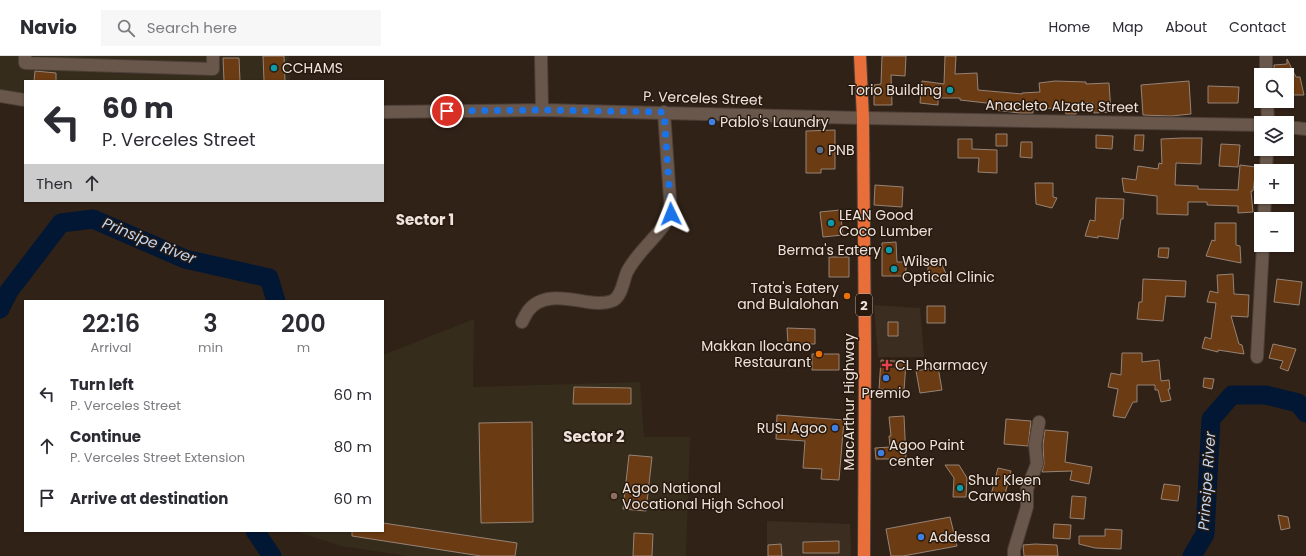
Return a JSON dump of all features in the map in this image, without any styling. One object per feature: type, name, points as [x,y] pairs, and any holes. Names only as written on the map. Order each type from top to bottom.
[{"type":"highway","name":"MacArthur Highway","points":[[860,56],[863,118],[865,350],[864,556]]},
{"type":"street","points":[[25,56],[25,63],[213,69],[213,56]]},
{"type":"street","points":[[541,56],[542,110]]},
{"type":"street","points":[[1266,56],[1266,68]]},
{"type":"street","points":[[0,96],[24,100]]},
{"type":"street","name":"P. Verceles Street","points":[[384,112],[542,110],[863,118]]},
{"type":"street","points":[[522,322],[528,311],[547,298],[564,298],[599,303],[612,301],[618,297],[627,271],[667,222],[671,214],[664,112]]},
{"type":"street","name":"Anacleto Alzate Street","points":[[863,118],[1254,125]]},
{"type":"street","points":[[1294,128],[1306,129]]},
{"type":"street","points":[[1257,357],[1263,252]]},
{"type":"street","points":[[1014,556],[1014,550],[1027,506],[1027,489],[1037,464],[1036,445],[1039,422]]},
{"type":"shaded area","points":[[0,56],[289,56],[290,80],[24,80],[24,93],[0,89]]},
{"type":"shaded area","points":[[874,305],[920,308],[924,357],[878,357]]},
{"type":"shaded area","points":[[474,319],[473,387],[640,382],[644,437],[690,437],[686,556],[408,556],[341,546],[298,532],[384,532],[384,355]]},
{"type":"shaded area","points":[[767,521],[850,524],[851,556],[767,556]]},
{"type":"building","name":"CCHAMS","points":[[263,56],[284,56],[285,80],[264,80]]},
{"type":"building","points":[[882,56],[906,56],[905,76],[891,75],[892,105],[874,105],[874,85],[881,84]]},
{"type":"building","points":[[945,56],[956,56],[955,74],[977,73],[978,90],[1022,94],[1040,92],[1039,83],[1055,81],[1086,82],[1086,84],[1109,83],[1111,112],[1094,113],[1093,103],[1076,103],[1076,114],[1066,114],[1063,107],[1033,110],[1033,113],[994,110],[995,104],[960,100],[960,98],[938,98],[938,105],[920,103],[922,81],[944,84]]},
{"type":"building","name":"CCHAMS","points":[[223,58],[239,58],[240,80],[224,80]]},
{"type":"building","points":[[1287,59],[1292,68],[1274,68],[1274,65],[1287,64]]},
{"type":"building","points":[[35,71],[56,73],[56,80],[34,80]]},
{"type":"building","points":[[1294,73],[1296,77],[1300,77],[1304,95],[1294,95]]},
{"type":"building","points":[[1189,81],[1191,114],[1171,116],[1143,115],[1141,85]]},
{"type":"building","points":[[1208,86],[1239,87],[1238,103],[1208,103]]},
{"type":"building","name":"PNB","points":[[835,130],[835,169],[821,169],[821,173],[806,173],[806,131]]},
{"type":"building","points":[[996,134],[1007,134],[1007,146],[996,146]]},
{"type":"building","points":[[1096,135],[1113,136],[1112,149],[1096,148]]},
{"type":"building","points":[[1135,135],[1144,135],[1143,151],[1134,150]]},
{"type":"building","points":[[1202,138],[1201,164],[1176,163],[1175,185],[1198,186],[1198,189],[1238,190],[1240,165],[1254,167],[1254,183],[1253,191],[1251,191],[1253,212],[1238,213],[1238,206],[1207,205],[1207,202],[1188,202],[1188,215],[1157,214],[1157,196],[1124,192],[1122,178],[1136,180],[1138,166],[1158,169],[1159,163],[1162,164],[1161,139]]},
{"type":"building","points":[[958,139],[972,139],[972,149],[997,150],[997,173],[978,172],[979,158],[958,158]]},
{"type":"building","points":[[1021,142],[1032,142],[1032,158],[1020,157]]},
{"type":"building","points":[[1221,144],[1240,145],[1238,167],[1219,166]]},
{"type":"building","points":[[1035,183],[1053,183],[1053,197],[1057,198],[1052,208],[1036,204]]},
{"type":"building","points":[[875,185],[903,187],[902,207],[874,205]]},
{"type":"building","points":[[1096,198],[1124,199],[1123,219],[1121,219],[1118,239],[1085,236],[1090,220],[1095,221]]},
{"type":"building","name":"LEAN Good Coco Lumber","points":[[840,210],[843,235],[823,237],[820,212]]},
{"type":"building","points":[[1215,223],[1236,223],[1236,245],[1240,246],[1241,263],[1206,256],[1212,240],[1215,241]]},
{"type":"building","points":[[896,242],[897,262],[906,262],[906,276],[882,276],[882,243]]},
{"type":"building","points":[[1159,248],[1169,248],[1168,258],[1158,257]]},
{"type":"building","points":[[829,257],[849,257],[849,277],[829,277]]},
{"type":"building","points":[[942,265],[948,278],[928,279],[928,266]]},
{"type":"building","points":[[1233,274],[1234,294],[1249,295],[1248,317],[1231,316],[1239,344],[1242,345],[1244,354],[1218,350],[1218,352],[1202,348],[1205,337],[1211,339],[1216,303],[1207,302],[1210,291],[1218,293],[1217,275]]},
{"type":"building","points":[[1143,279],[1186,281],[1185,297],[1166,296],[1163,321],[1137,319],[1139,302],[1142,302]]},
{"type":"building","points":[[1277,279],[1302,282],[1299,305],[1274,302]]},
{"type":"building","points":[[927,306],[945,306],[945,323],[927,323]]},
{"type":"building","points":[[888,322],[898,322],[898,336],[888,336]]},
{"type":"building","points":[[787,328],[815,329],[815,344],[788,344]]},
{"type":"building","points":[[1273,344],[1296,349],[1288,371],[1280,368],[1283,361],[1269,358]]},
{"type":"building","points":[[1122,353],[1142,353],[1142,362],[1159,360],[1161,381],[1169,380],[1170,389],[1168,389],[1171,400],[1161,402],[1158,390],[1155,390],[1155,385],[1137,385],[1137,402],[1133,402],[1125,418],[1113,416],[1118,389],[1108,387],[1111,373],[1121,375]]},
{"type":"building","points":[[812,354],[839,354],[839,370],[812,370]]},
{"type":"building","points":[[881,360],[906,362],[904,391],[879,389]]},
{"type":"building","points":[[938,367],[942,390],[920,393],[916,371]]},
{"type":"building","points":[[1204,378],[1214,379],[1212,389],[1203,387]]},
{"type":"building","points":[[574,387],[631,388],[631,404],[573,404]]},
{"type":"building","points":[[777,415],[844,420],[839,480],[821,479],[822,469],[803,468],[805,441],[776,439]]},
{"type":"building","points":[[904,416],[906,459],[876,459],[875,448],[890,447],[889,436],[891,436],[889,417]]},
{"type":"building","points":[[1006,419],[1031,421],[1028,446],[1004,444]]},
{"type":"building","points":[[532,422],[533,522],[481,523],[479,423]]},
{"type":"building","points":[[1045,430],[1068,432],[1065,462],[1092,467],[1089,484],[1070,480],[1072,471],[1042,472],[1044,464],[1043,445]]},
{"type":"building","points":[[629,455],[652,457],[646,511],[623,509]]},
{"type":"building","name":"Shur Kleen Carwash","points":[[945,465],[959,465],[967,478],[966,497],[953,497],[954,478]]},
{"type":"building","points":[[998,468],[1011,471],[1004,498],[991,495]]},
{"type":"building","points":[[1164,484],[1180,486],[1178,501],[1161,499]]},
{"type":"building","points":[[1072,496],[1086,497],[1084,519],[1070,518]]},
{"type":"building","points":[[1278,515],[1288,517],[1290,528],[1281,530]]},
{"type":"building","name":"Addessa","points":[[950,517],[957,546],[903,556],[891,556],[886,529]]},
{"type":"building","points":[[384,523],[517,543],[515,556],[481,556],[352,536],[352,532],[384,532]]},
{"type":"building","points":[[1054,524],[1071,525],[1070,539],[1053,538]]},
{"type":"building","points":[[1105,529],[1122,530],[1121,549],[1095,548],[1079,544],[1079,536],[1105,536]]},
{"type":"building","points":[[634,533],[653,534],[652,556],[633,556]]},
{"type":"building","points":[[839,541],[839,553],[803,553],[803,542]]},
{"type":"building","points":[[781,544],[782,556],[768,556],[768,545]]},
{"type":"building","points":[[1023,545],[1057,545],[1058,556],[1024,556]]},
{"type":"waterway","name":"Prinsipe River","points":[[0,309],[9,291],[61,223],[93,219],[185,259],[269,278],[276,300]]},
{"type":"waterway","name":"Prinsipe River","points":[[1192,556],[1205,534],[1211,419],[1232,395],[1266,395],[1298,403],[1306,413]]},
{"type":"waterway","name":"Prinsipe River","points":[[256,532],[272,556]]},
{"type":"place","name":"CCHAMS","points":[[274,68]]},
{"type":"place","name":"Torio Building","points":[[950,90]]},
{"type":"place","name":"Pablo's Laundry","points":[[712,122]]},
{"type":"place","name":"PNB","points":[[820,150]]},
{"type":"place","name":"LEAN Good Coco Lumber","points":[[831,223]]},
{"type":"place","name":"Berma's Eatery","points":[[889,250]]},
{"type":"place","name":"Wilsen Optical Clinic","points":[[894,269]]},
{"type":"place","name":"Tata's Eatery and Bulalohan","points":[[847,296]]},
{"type":"place","name":"Makkan Ilocano Restaurant","points":[[819,354]]},
{"type":"place","name":"CL Pharmacy","points":[[887,365]]},
{"type":"place","name":"Premio","points":[[886,378]]},
{"type":"place","name":"RUSI Agoo","points":[[835,428]]},
{"type":"place","name":"Agoo Paint center","points":[[881,453]]},
{"type":"place","name":"Shur Kleen Carwash","points":[[960,488]]},
{"type":"place","name":"Agoo National Vocational High School","points":[[614,496]]},
{"type":"place","name":"Addessa","points":[[921,537]]},
{"type":"district","name":"Sector 1","points":[[425,220]]},
{"type":"district","name":"Sector 2","points":[[594,437]]},
{"type":"route","points":[[447,111],[542,110],[664,112],[671,214]]}]
